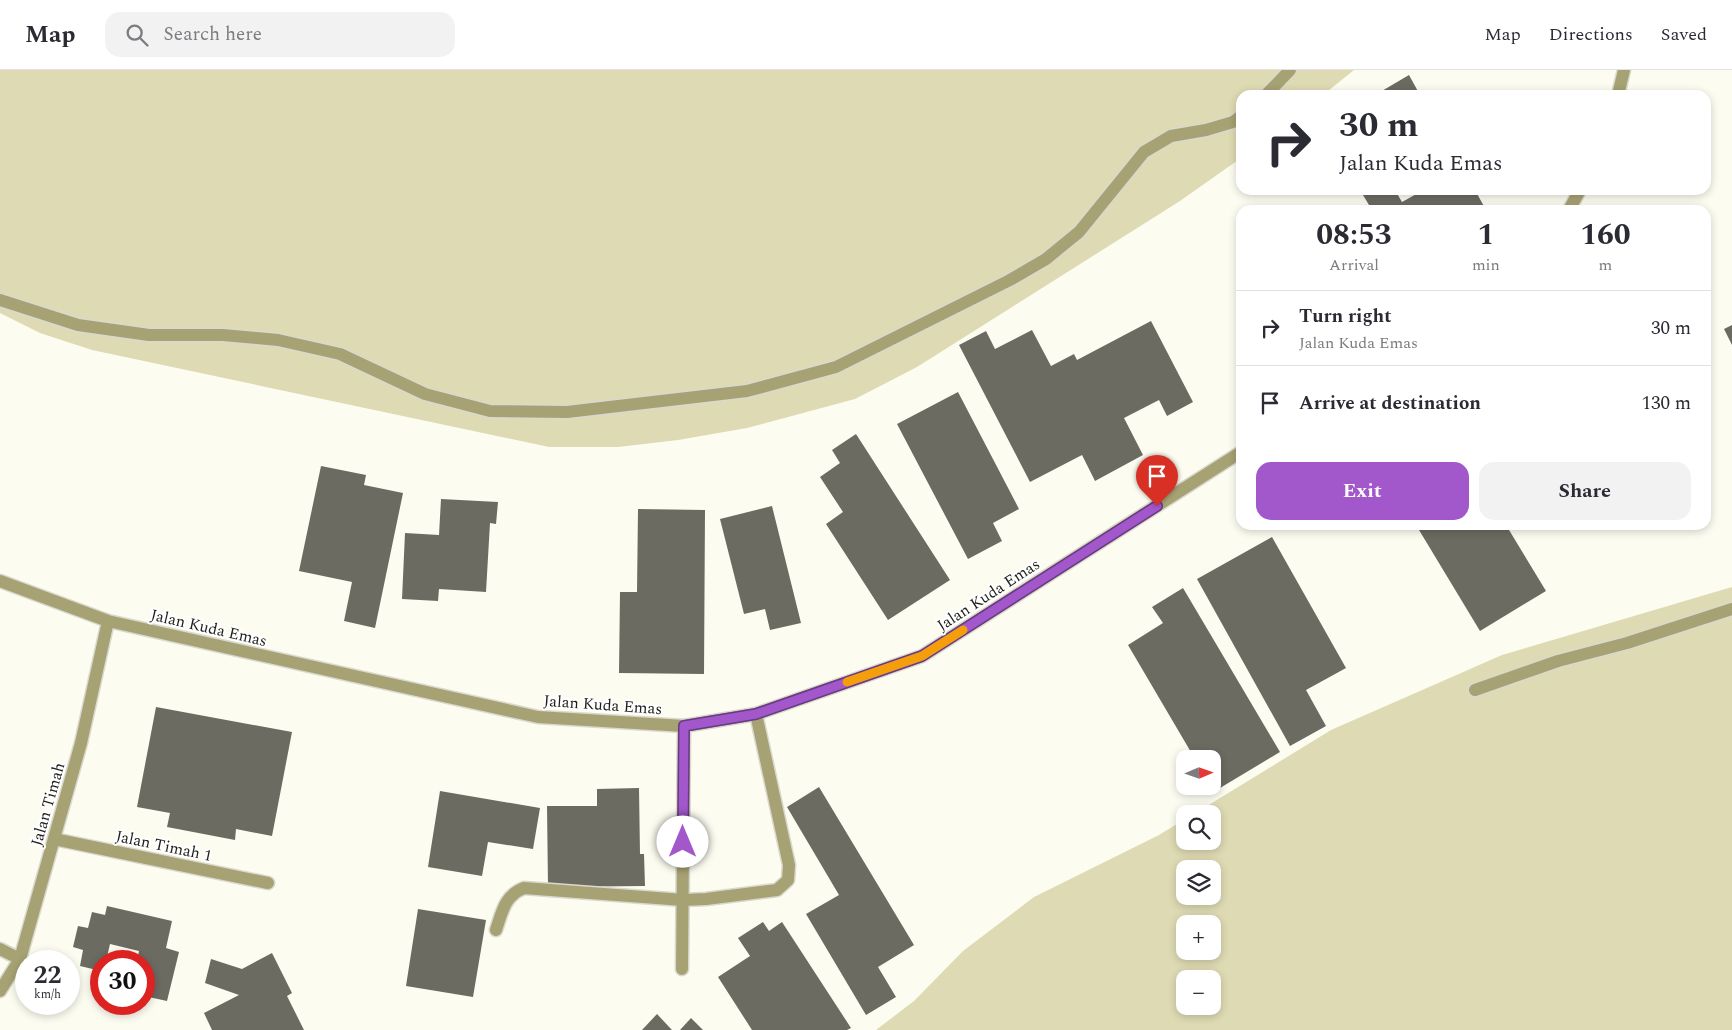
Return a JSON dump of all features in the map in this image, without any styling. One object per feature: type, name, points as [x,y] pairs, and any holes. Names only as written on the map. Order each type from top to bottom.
[{"type":"street","points":[[1271,90],[1290,70]]},
{"type":"street","points":[[1619,90],[1624,70]]},
{"type":"street","points":[[0,300],[78,325],[149,336],[223,335],[287,342],[340,354],[425,394],[490,411],[567,412],[747,391],[836,367],[1010,280],[1046,259],[1080,232],[1144,152],[1171,136],[1206,130],[1236,120]]},
{"type":"street","name":"Jalan Kuda Emas","points":[[0,581],[108,621],[538,717],[684,726],[756,714],[922,656],[1236,455]]},
{"type":"street","points":[[1475,690],[1558,661],[1627,643],[1732,609]]},
{"type":"street","name":"Jalan Timah","points":[[23,950],[81,743],[108,621]]},
{"type":"street","points":[[496,930],[506,903],[514,892],[524,888],[683,900],[778,890],[788,880],[789,865],[756,714]]},
{"type":"street","points":[[682,969],[684,726]]},
{"type":"street","name":"Jalan Timah 1","points":[[54,838],[268,883]]},
{"type":"street","points":[[0,948],[15,956]]},
{"type":"street","name":"Jalan Timah","points":[[0,990],[15,967]]},
{"type":"shaded area","points":[[0,70],[1354,70],[1329,90],[1236,90],[1236,162],[1180,201],[917,367],[855,399],[747,428],[678,440],[618,447],[549,447],[92,350],[40,333],[0,313]]},
{"type":"shaded area","points":[[1732,587],[1732,1030],[876,1030],[914,1001],[963,951],[1034,897],[1159,835],[1176,825],[1176,850],[1221,850],[1221,805],[1209,805],[1331,730],[1502,655]]},
{"type":"building","points":[[1409,75],[1417,90],[1384,90]]},
{"type":"building","points":[[1363,195],[1398,195],[1402,202],[1415,195],[1478,195],[1483,205],[1369,205]]},
{"type":"building","points":[[1151,321],[1193,402],[1167,416],[1159,400],[1124,418],[1143,455],[1095,481],[1082,455],[1030,482],[959,345],[986,331],[995,349],[1032,330],[1051,366],[1074,354],[1077,360]]},
{"type":"building","points":[[1732,325],[1732,345],[1724,329]]},
{"type":"building","points":[[958,392],[1019,509],[993,523],[1002,541],[968,559],[897,424]]},
{"type":"building","points":[[856,434],[950,580],[888,620],[826,524],[843,512],[820,477],[840,463],[832,450]]},
{"type":"building","points":[[321,466],[366,475],[364,485],[403,493],[375,628],[344,621],[352,582],[299,571]]},
{"type":"building","points":[[441,499],[498,502],[496,524],[490,523],[486,592],[439,589],[438,601],[402,599],[405,533],[439,535]]},
{"type":"building","points":[[772,506],[801,623],[770,630],[765,609],[744,614],[720,519]]},
{"type":"building","points":[[638,509],[705,510],[704,674],[619,673],[620,592],[637,592]]},
{"type":"building","points":[[1419,530],[1509,530],[1546,591],[1480,631]]},
{"type":"building","points":[[1272,537],[1346,668],[1306,690],[1326,726],[1290,746],[1197,579]]},
{"type":"building","points":[[1183,588],[1280,752],[1221,787],[1221,750],[1190,750],[1128,645],[1163,623],[1152,607]]},
{"type":"building","points":[[156,707],[292,732],[272,836],[236,829],[235,840],[167,827],[170,813],[137,807]]},
{"type":"building","points":[[819,787],[914,945],[878,967],[896,997],[866,1015],[806,914],[839,895],[787,807]]},
{"type":"building","points":[[639,788],[640,854],[644,854],[645,886],[548,887],[547,806],[597,806],[597,789]]},
{"type":"building","points":[[440,791],[540,808],[533,849],[488,842],[482,876],[428,867]]},
{"type":"building","points":[[107,906],[172,921],[166,948],[179,952],[167,1001],[155,998],[155,950],[135,950],[110,944],[109,950],[90,950],[90,968],[80,966],[83,950],[73,947],[78,926],[88,928],[92,912],[105,915]]},
{"type":"building","points":[[418,909],[486,920],[473,997],[406,986]]},
{"type":"building","points":[[763,922],[769,931],[782,922],[851,1028],[847,1030],[752,1030],[718,977],[750,956],[738,938]]},
{"type":"building","points":[[272,953],[292,993],[287,996],[304,1030],[212,1030],[204,1013],[239,995],[205,983],[211,959],[242,969]]},
{"type":"building","points":[[657,1014],[672,1030],[642,1030]]},
{"type":"building","points":[[691,1018],[703,1030],[680,1030]]},
{"type":"slow traffic","points":[[847,682],[922,656],[963,630]]},
{"type":"route","points":[[683,842],[684,726],[756,714],[922,656],[1157,506]]}]
